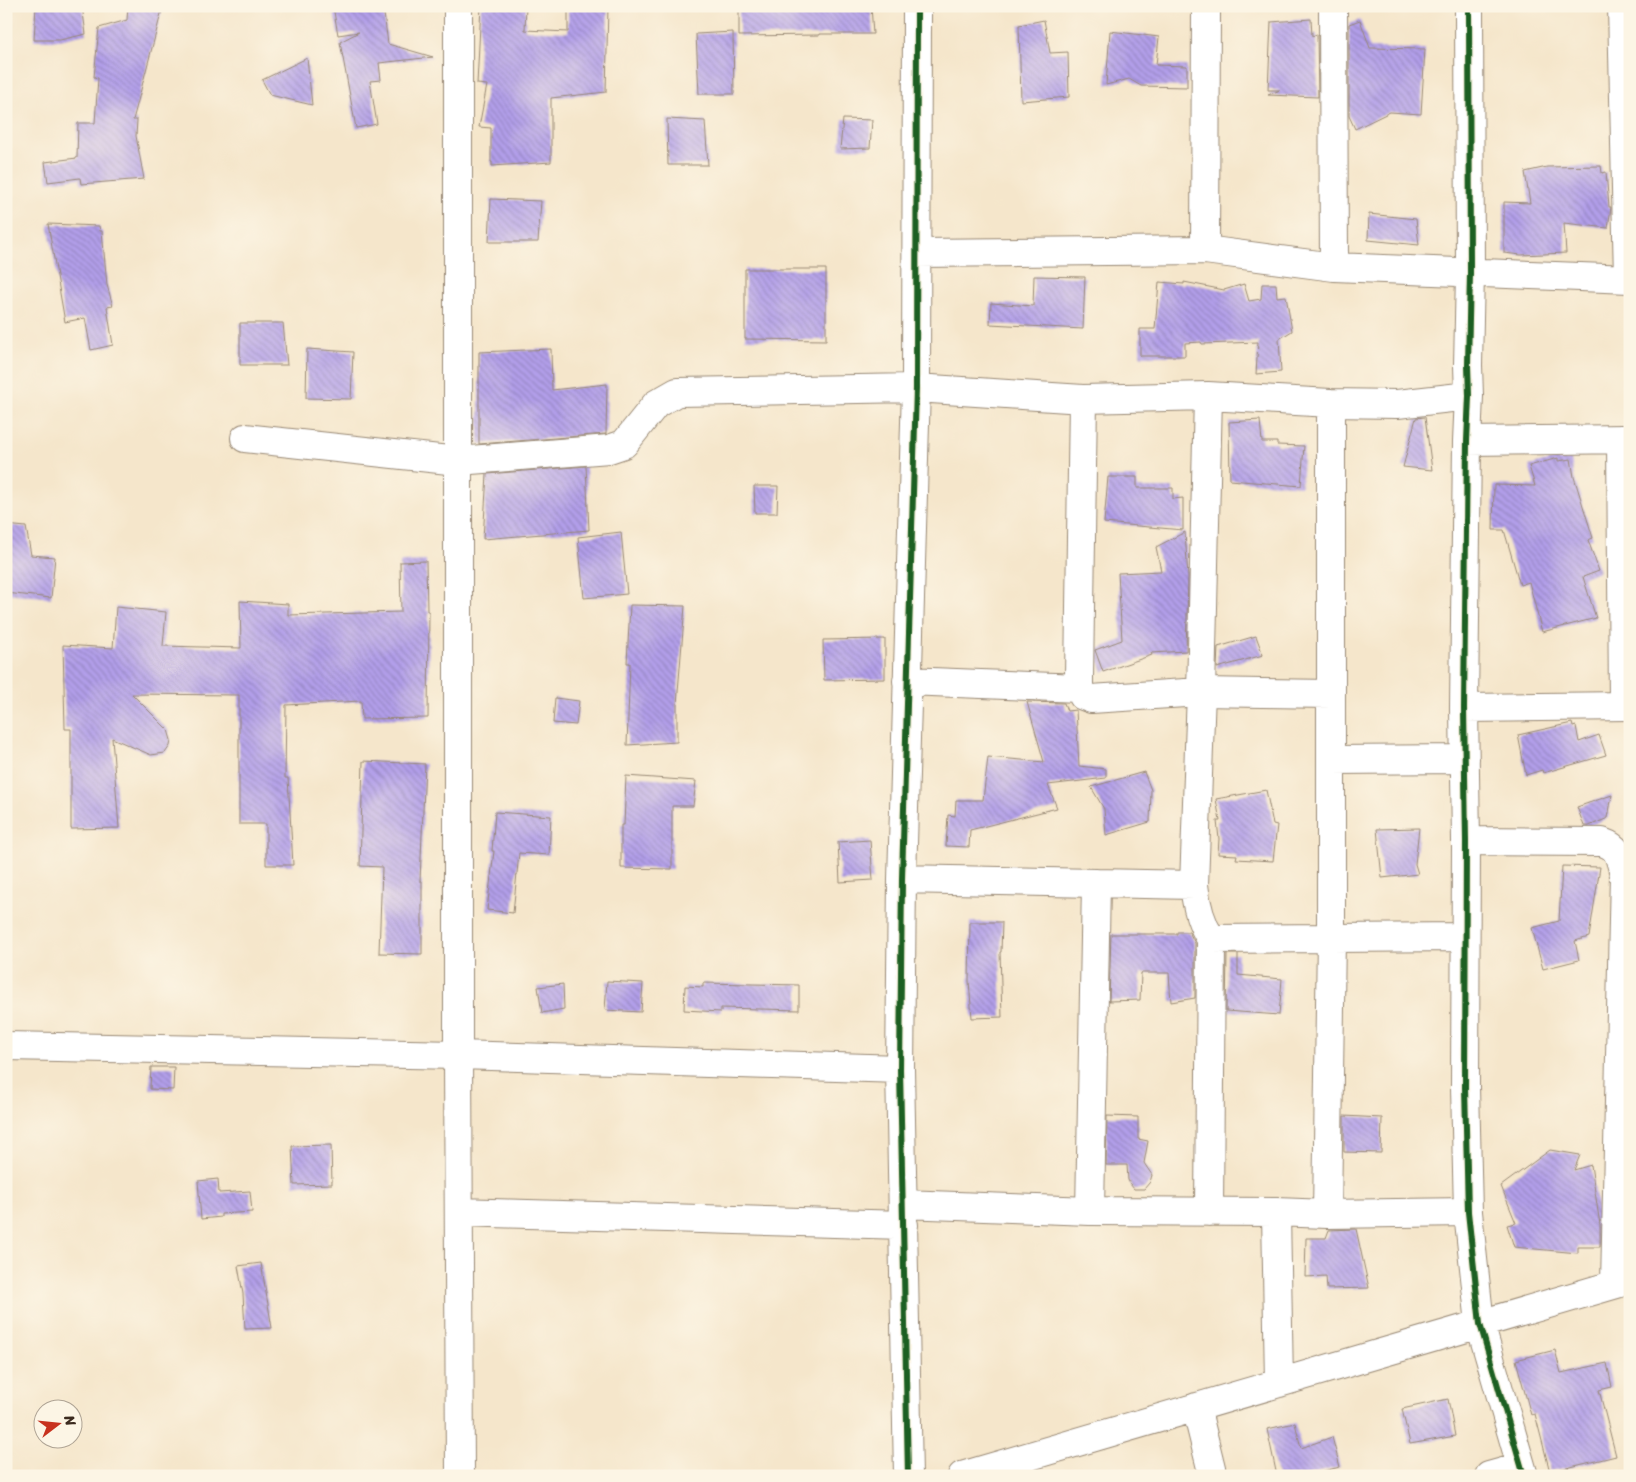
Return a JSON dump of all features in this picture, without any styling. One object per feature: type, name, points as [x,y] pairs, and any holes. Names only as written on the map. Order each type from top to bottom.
[{"type":"street","points":[[458,6],[460,1476]]},
{"type":"street","points":[[908,1476],[900,1069],[902,879],[916,388],[917,6]]},
{"type":"street","points":[[1205,250],[1206,6]]},
{"type":"street","points":[[1333,6],[1334,267]]},
{"type":"street","points":[[1469,6],[1470,273],[1464,708],[1466,841],[1465,1087],[1468,1212],[1480,1324],[1523,1471],[1488,1476]]},
{"type":"street","points":[[917,253],[1205,250],[1334,267],[1629,279],[1622,6]]},
{"type":"street","points":[[245,438],[458,461],[609,449],[624,444],[656,404],[677,392],[916,388],[1083,399],[1208,396],[1331,403],[1397,404],[1469,396]]},
{"type":"street","points":[[1208,396],[1194,885],[1196,906],[1210,939],[1209,1212]]},
{"type":"street","points":[[1083,399],[1079,688],[1083,696],[1091,699],[1201,692],[1331,694]]},
{"type":"street","points":[[1327,1214],[1332,760],[1331,403]]},
{"type":"street","points":[[1464,708],[1626,706],[1625,439],[1467,442]]},
{"type":"street","points":[[907,681],[1079,688]]},
{"type":"street","points":[[1332,760],[1465,759]]},
{"type":"street","points":[[962,1476],[1623,1282],[1627,874],[1617,850],[1609,844],[1602,842],[1466,841]]},
{"type":"street","points":[[902,879],[1194,885]]},
{"type":"street","points":[[1090,1211],[1096,882]]},
{"type":"street","points":[[1210,939],[1465,937]]},
{"type":"street","points":[[6,1046],[458,1055],[900,1069]]},
{"type":"street","points":[[459,1212],[904,1215],[1090,1211],[1327,1214],[1468,1212]]},
{"type":"street","points":[[1276,1212],[1279,1383]]},
{"type":"street","points":[[1196,1407],[1213,1476]]},
{"type":"building","points":[[36,6],[82,6],[86,34],[60,40],[34,40]]},
{"type":"building","points":[[128,6],[163,6],[133,120],[137,120],[136,136],[144,179],[81,184],[80,178],[48,182],[45,162],[77,158],[78,123],[95,123],[98,78],[94,77],[99,28],[127,20]]},
{"type":"building","points":[[333,6],[383,6],[388,44],[433,57],[379,63],[381,80],[370,81],[377,124],[356,128],[340,42],[359,32],[338,35]]},
{"type":"building","points":[[481,6],[526,6],[525,30],[568,32],[568,6],[608,6],[606,92],[551,98],[551,162],[492,166],[491,128],[479,127],[487,85],[477,84]]},
{"type":"building","points":[[739,6],[871,6],[873,34],[739,36]]},
{"type":"building","points":[[1311,19],[1312,36],[1317,34],[1318,97],[1268,95],[1280,90],[1268,90],[1271,22]]},
{"type":"building","points":[[1044,20],[1050,53],[1068,52],[1069,97],[1021,101],[1019,25]]},
{"type":"building","points":[[1360,20],[1370,48],[1425,49],[1421,114],[1390,112],[1355,129],[1349,116],[1349,24]]},
{"type":"building","points":[[1110,31],[1159,37],[1156,65],[1187,66],[1187,87],[1141,86],[1129,79],[1106,85]]},
{"type":"building","points":[[733,32],[734,94],[699,94],[696,34]]},
{"type":"building","points":[[307,58],[312,105],[270,95],[262,80]]},
{"type":"building","points":[[667,119],[705,121],[708,165],[668,165]]},
{"type":"building","points":[[843,119],[872,120],[870,148],[840,149]]},
{"type":"building","points":[[1601,166],[1602,173],[1606,172],[1609,207],[1611,207],[1608,228],[1564,223],[1566,253],[1521,255],[1504,253],[1504,202],[1530,203],[1525,172],[1547,167]]},
{"type":"building","points":[[491,199],[541,201],[538,242],[489,242]]},
{"type":"building","points":[[1369,214],[1416,219],[1419,245],[1368,240]]},
{"type":"building","points":[[48,224],[99,226],[100,231],[102,231],[107,285],[113,306],[107,307],[113,345],[91,350],[85,318],[65,322]]},
{"type":"building","points":[[745,269],[826,269],[826,340],[745,339]]},
{"type":"building","points":[[1034,276],[1085,277],[1083,329],[990,324],[991,303],[1033,306]]},
{"type":"building","points":[[1159,282],[1184,284],[1184,282],[1224,290],[1244,284],[1249,301],[1261,299],[1262,284],[1276,284],[1277,297],[1286,296],[1292,331],[1279,339],[1281,372],[1256,374],[1258,342],[1185,343],[1185,356],[1140,356],[1140,329],[1155,329]]},
{"type":"building","points":[[240,323],[283,323],[287,365],[240,365]]},
{"type":"building","points":[[307,349],[353,352],[351,399],[306,398]]},
{"type":"building","points":[[551,349],[552,390],[607,384],[606,434],[479,444],[479,352]]},
{"type":"building","points":[[1425,417],[1432,470],[1403,467],[1416,418]]},
{"type":"building","points":[[1260,420],[1262,442],[1277,442],[1277,445],[1304,446],[1301,486],[1230,480],[1229,422]]},
{"type":"building","points":[[1558,458],[1558,461],[1571,459],[1574,477],[1593,538],[1588,540],[1599,571],[1583,577],[1596,618],[1542,632],[1529,582],[1520,585],[1504,530],[1493,530],[1494,485],[1535,486],[1529,466]]},
{"type":"building","points":[[586,466],[589,530],[483,539],[487,474]]},
{"type":"building","points":[[1108,477],[1137,477],[1137,488],[1173,488],[1173,499],[1183,498],[1183,530],[1104,523]]},
{"type":"building","points":[[754,486],[778,486],[777,513],[755,513]]},
{"type":"building","points":[[6,525],[26,527],[31,555],[55,557],[51,598],[6,593]]},
{"type":"building","points":[[621,532],[627,594],[584,598],[578,537]]},
{"type":"building","points":[[1185,532],[1188,577],[1186,651],[1151,653],[1152,655],[1103,672],[1095,650],[1122,640],[1118,573],[1161,571],[1156,547]]},
{"type":"building","points":[[426,561],[427,611],[429,611],[428,718],[362,719],[361,701],[286,705],[285,778],[288,778],[293,865],[266,865],[266,824],[239,824],[239,695],[132,694],[168,730],[171,740],[170,746],[165,753],[151,755],[112,738],[119,828],[71,829],[71,729],[65,729],[63,645],[113,648],[116,607],[166,612],[163,646],[241,648],[240,601],[288,604],[288,615],[401,612],[400,562]]},
{"type":"building","points":[[630,605],[685,606],[677,704],[677,742],[627,745],[630,663],[627,663]]},
{"type":"building","points":[[1256,636],[1263,655],[1217,668],[1218,647]]},
{"type":"building","points":[[885,639],[885,679],[824,680],[823,640]]},
{"type":"building","points":[[555,698],[579,701],[576,725],[553,723]]},
{"type":"building","points":[[1027,702],[1064,703],[1067,711],[1076,710],[1079,766],[1106,769],[1106,778],[1048,785],[1057,808],[970,830],[969,847],[946,846],[948,815],[955,816],[956,800],[983,800],[988,757],[1044,762]]},
{"type":"building","points":[[1572,723],[1573,727],[1576,726],[1579,742],[1599,735],[1606,755],[1543,773],[1542,770],[1526,775],[1518,735]]},
{"type":"building","points":[[363,761],[425,764],[420,881],[422,881],[422,954],[379,953],[382,867],[360,866]]},
{"type":"building","points":[[1144,772],[1151,790],[1150,822],[1106,835],[1104,809],[1091,787]]},
{"type":"building","points":[[626,776],[696,781],[693,806],[672,806],[672,869],[621,868],[621,825],[624,825]]},
{"type":"building","points":[[1266,790],[1273,824],[1277,825],[1273,861],[1236,859],[1237,855],[1218,854],[1217,821],[1220,821],[1216,799]]},
{"type":"building","points":[[1612,795],[1608,818],[1589,826],[1584,826],[1577,807]]},
{"type":"building","points":[[495,812],[551,816],[549,855],[519,853],[513,913],[487,910],[494,851],[492,851]]},
{"type":"building","points":[[1419,828],[1415,864],[1418,874],[1382,878],[1377,829]]},
{"type":"building","points":[[870,840],[873,880],[840,882],[838,842]]},
{"type":"building","points":[[1562,866],[1600,867],[1589,937],[1575,941],[1579,960],[1543,969],[1532,928],[1559,921]]},
{"type":"building","points":[[970,922],[1002,922],[1000,952],[1002,1017],[972,1018],[969,981]]},
{"type":"building","points":[[1177,932],[1189,932],[1195,943],[1195,998],[1171,1002],[1169,973],[1141,973],[1140,1000],[1109,1001],[1111,934],[1177,934]]},
{"type":"building","points":[[1227,954],[1238,954],[1238,975],[1282,979],[1279,1015],[1226,1011]]},
{"type":"building","points":[[607,981],[643,983],[641,1012],[605,1010]]},
{"type":"building","points":[[703,983],[799,985],[799,1010],[721,1008],[721,1012],[684,1010],[685,986],[703,987]]},
{"type":"building","points":[[563,984],[564,1009],[542,1013],[538,987]]},
{"type":"building","points":[[151,1067],[174,1067],[173,1090],[150,1089]]},
{"type":"building","points":[[1107,1116],[1138,1117],[1138,1139],[1148,1141],[1144,1163],[1152,1175],[1150,1182],[1144,1189],[1134,1189],[1130,1184],[1127,1165],[1106,1165]]},
{"type":"building","points":[[1344,1116],[1382,1118],[1381,1153],[1344,1152]]},
{"type":"building","points":[[331,1145],[332,1184],[294,1185],[292,1146]]},
{"type":"building","points":[[1550,1150],[1580,1155],[1574,1170],[1591,1165],[1600,1225],[1600,1247],[1578,1247],[1578,1253],[1514,1247],[1507,1225],[1516,1223],[1501,1186]]},
{"type":"building","points":[[218,1179],[219,1193],[250,1191],[252,1212],[221,1214],[221,1217],[201,1219],[198,1181]]},
{"type":"building","points":[[1356,1229],[1369,1288],[1327,1289],[1326,1276],[1305,1277],[1306,1238],[1326,1238],[1329,1230]]},
{"type":"building","points":[[261,1263],[272,1328],[245,1329],[243,1294],[238,1266]]},
{"type":"building","points":[[1555,1350],[1561,1373],[1607,1363],[1612,1387],[1599,1390],[1616,1456],[1550,1472],[1535,1414],[1531,1415],[1516,1360]]},
{"type":"building","points":[[1448,1399],[1455,1436],[1410,1444],[1402,1409]]},
{"type":"building","points":[[1295,1423],[1301,1448],[1332,1437],[1340,1467],[1303,1476],[1277,1476],[1267,1429]]},
{"type":"cycle path","points":[[908,1476],[900,1069],[902,879],[916,388],[917,6]]},
{"type":"cycle path","points":[[1469,6],[1470,273],[1464,708],[1466,841],[1465,1087],[1468,1212],[1480,1324],[1524,1476]]}]
